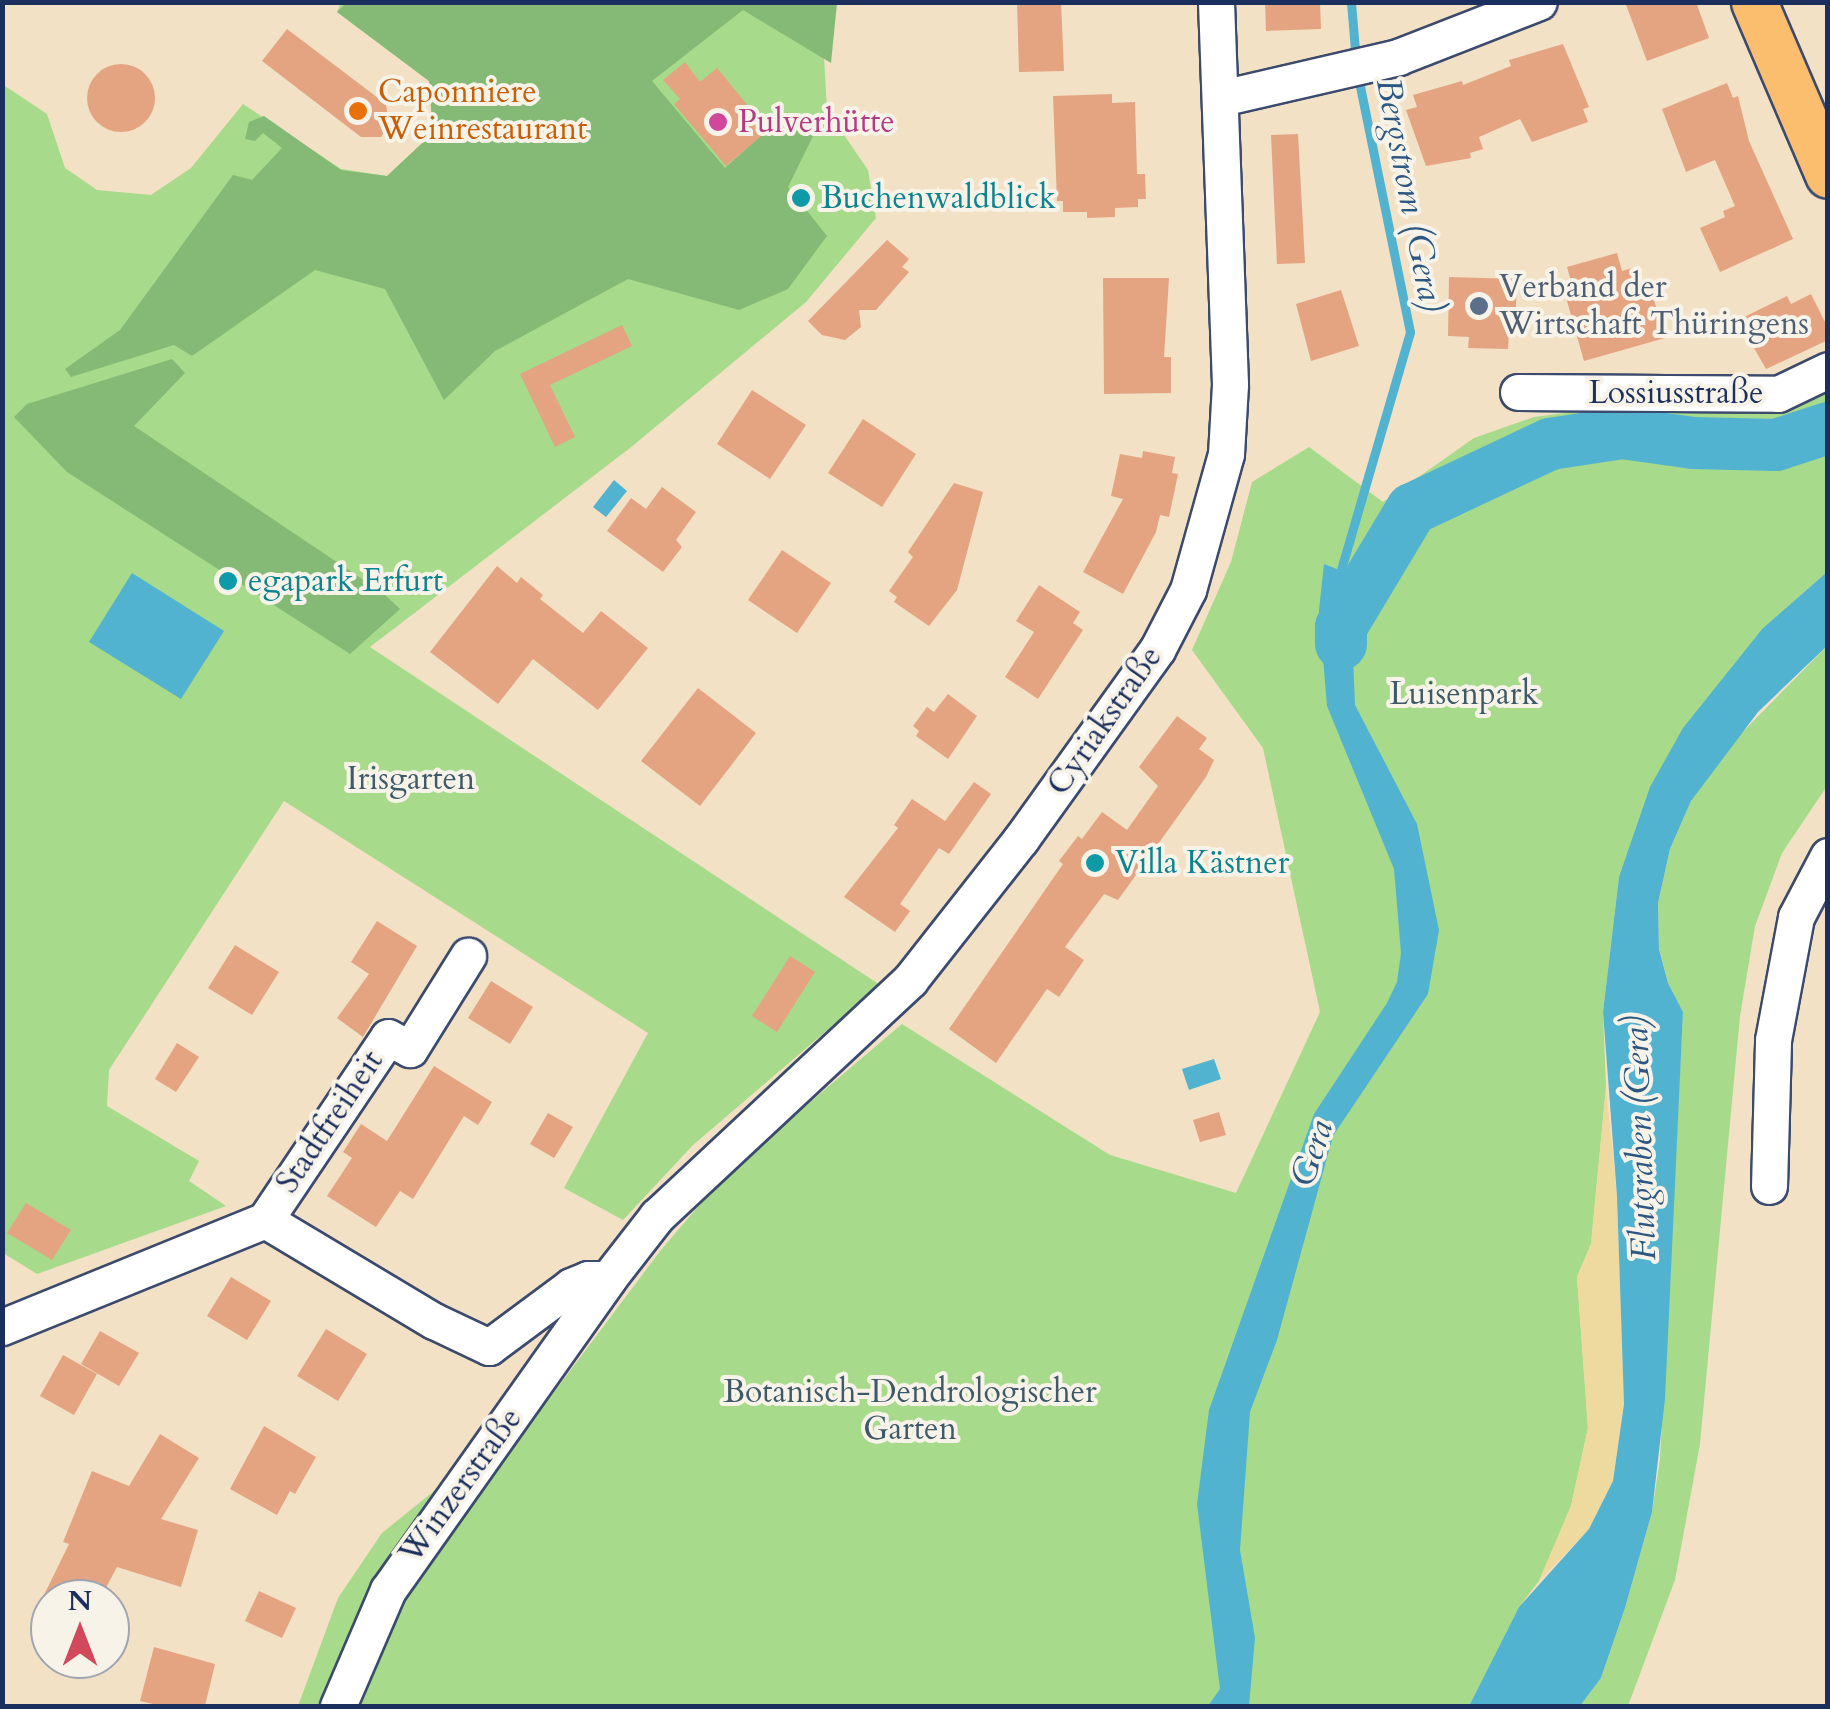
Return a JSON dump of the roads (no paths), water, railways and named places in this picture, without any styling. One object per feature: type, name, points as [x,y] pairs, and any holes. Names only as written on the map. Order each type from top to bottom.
[{"type":"main road","points":[[1754,2],[1828,174]]},
{"type":"street","name":"Cyriakstraße","points":[[608,1279],[682,1192],[910,980],[1032,824],[1158,650],[1188,590],[1226,454],[1230,384],[1216,2]]},
{"type":"street","points":[[1221,98],[1398,57],[1539,2]]},
{"type":"street","name":"Lossiusstraße","points":[[1518,392],[1778,394],[1828,370]]},
{"type":"street","points":[[1769,1186],[1773,1040],[1796,917],[1828,856]]},
{"type":"street","name":"Stadtfreiheit","points":[[264,1220],[388,1037],[410,1049],[468,956]]},
{"type":"street","points":[[2,1327],[264,1220],[434,1321],[489,1348],[571,1286],[588,1279],[608,1279]]},
{"type":"street","name":"Winzerstraße","points":[[338,1706],[388,1590],[608,1279]]},
{"type":"water","points":[[614,480],[627,491],[606,517],[593,507]]},
{"type":"water","name":"Gera","points":[[1324,564],[1370,582],[1352,633],[1355,705],[1417,824],[1439,930],[1428,994],[1333,1136],[1277,1340],[1250,1412],[1240,1550],[1255,1638],[1249,1706],[1208,1706],[1220,1689],[1197,1504],[1209,1410],[1314,1114],[1387,1003],[1397,982],[1401,953],[1394,869],[1327,706],[1319,610]]},
{"type":"water","name":"Flutgraben (Gera)","points":[[1827,572],[1827,646],[1758,712],[1691,801],[1670,849],[1658,903],[1659,949],[1668,983],[1683,1012],[1665,1399],[1652,1512],[1625,1608],[1601,1678],[1580,1706],[1469,1706],[1519,1607],[1589,1529],[1613,1481],[1624,1404],[1617,1196],[1603,1012],[1619,877],[1650,787],[1683,728],[1763,628]]},
{"type":"water","points":[[132,573],[224,631],[181,699],[89,642]]},
{"type":"water","points":[[1214,1059],[1221,1079],[1189,1090],[1182,1069]]},
{"type":"waterway","name":"Bergstrom (Gera)","points":[[1351,2],[1356,61]]},
{"type":"waterway","name":"Bergstrom (Gera)","points":[[1338,580],[1410,332],[1358,76]]},
{"type":"waterway","points":[[1341,644],[1341,627],[1412,509],[1550,444],[1622,433],[1693,443],[1776,445],[1828,428]]},
{"type":"place","name":"Caponniere Weinrestaurant","points":[[358,111]]},
{"type":"place","name":"Pulverhütte","points":[[718,122]]},
{"type":"place","name":"Buchenwaldblick","points":[[801,198]]},
{"type":"place","name":"Verband der Wirtschaft Thüringens","points":[[1479,306]]},
{"type":"place","name":"egapark Erfurt","points":[[228,581]]},
{"type":"place","name":"Villa Kästner","points":[[1095,863]]},
{"type":"park label","name":"Luisenpark","points":[[1464,694]]},
{"type":"park label","name":"Irisgarten","points":[[411,779]]},
{"type":"park label","name":"Botanisch-Dendrologischer Garten","points":[[910,1412]]}]
